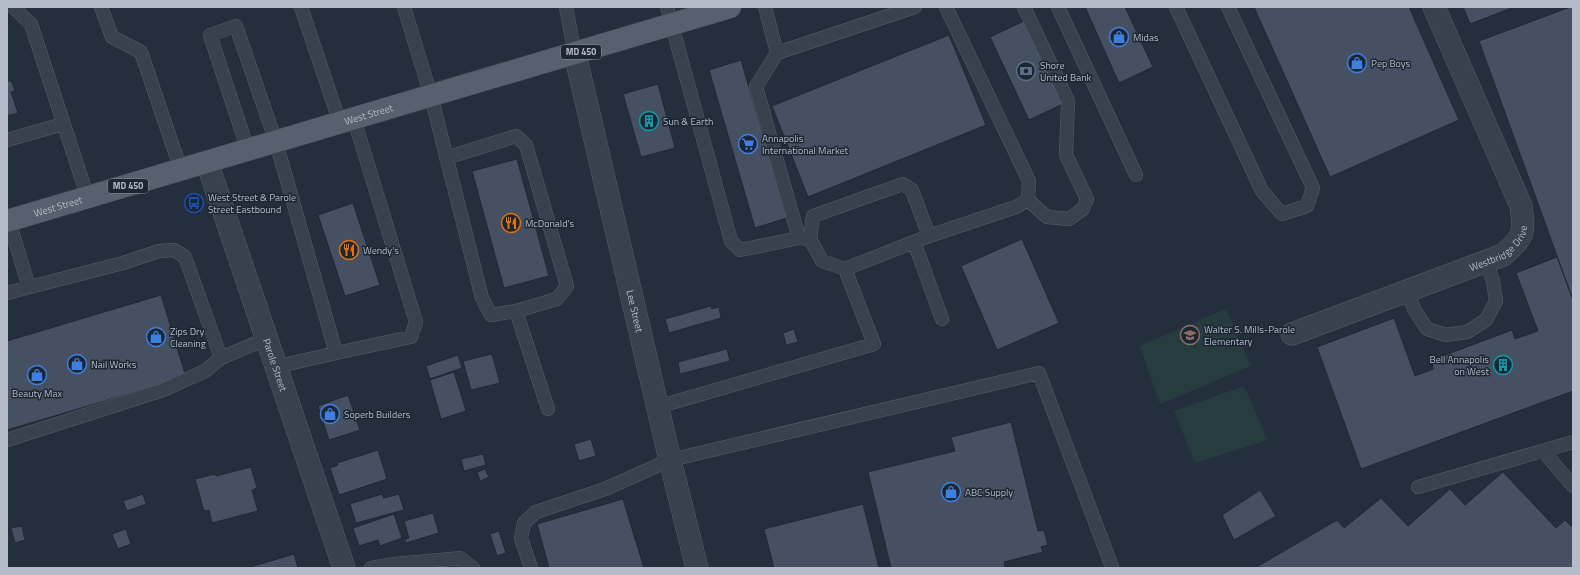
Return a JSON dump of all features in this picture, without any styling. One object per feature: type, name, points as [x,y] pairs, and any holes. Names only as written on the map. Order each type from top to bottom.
[{"type":"main road","name":"West Street","points":[[8,221],[575,54],[670,16],[730,7]]},
{"type":"street","name":"Westbridge Drive","points":[[1292,334],[1503,255],[1516,243],[1524,229],[1521,206],[1434,7]]},
{"type":"street","name":"Lee Street","points":[[575,54],[657,407],[697,568]]},
{"type":"street","name":"Parole Street","points":[[207,162],[344,568]]},
{"type":"lane","points":[[13,7],[31,24],[88,198]]},
{"type":"lane","points":[[101,7],[112,37],[140,52],[181,170]]},
{"type":"lane","points":[[276,367],[411,337],[416,322],[347,121],[301,7]]},
{"type":"lane","points":[[404,7],[431,96],[446,158],[482,298],[491,315],[516,311],[557,299],[567,286],[526,145],[516,136],[446,158]]},
{"type":"lane","points":[[566,7],[575,54]]},
{"type":"lane","points":[[765,7],[777,53]]},
{"type":"lane","points":[[915,7],[777,53],[756,87],[804,238],[822,261],[845,269],[929,236],[1016,207],[1028,200]]},
{"type":"lane","points":[[1024,7],[1068,101],[1066,155],[1086,199],[1083,209],[1069,219],[1047,216],[1028,200]]},
{"type":"lane","points":[[1058,7],[1136,175]]},
{"type":"lane","points":[[1176,7],[1262,191],[1282,214],[1307,206],[1313,188],[1228,7]]},
{"type":"lane","points":[[950,8],[1029,180],[1028,200]]},
{"type":"lane","points":[[670,16],[731,241],[740,250],[804,238]]},
{"type":"lane","points":[[248,150],[210,35],[236,26],[276,142],[336,353]]},
{"type":"lane","points":[[7,140],[63,124]]},
{"type":"lane","points":[[804,238],[813,216],[902,184],[912,190],[929,236]]},
{"type":"lane","points":[[8,221],[29,287]]},
{"type":"lane","points":[[914,242],[942,319]]},
{"type":"lane","points":[[7,293],[123,263],[159,251],[174,250],[185,257],[221,358]]},
{"type":"lane","points":[[1407,291],[1414,309],[1427,329],[1446,335],[1467,332],[1486,320],[1496,301],[1486,261]]},
{"type":"lane","points":[[657,407],[874,344],[845,269]]},
{"type":"lane","points":[[516,311],[548,409]]},
{"type":"lane","points":[[7,440],[163,390],[205,371],[221,358],[266,339]]},
{"type":"lane","points":[[531,568],[521,538],[524,523],[536,512],[606,490],[670,460],[1039,373],[1112,566]]},
{"type":"lane","points":[[1418,487],[1573,442]]},
{"type":"lane","points":[[1543,451],[1573,486]]},
{"type":"lane","points":[[371,568],[391,563],[431,562],[460,558],[473,568]]},
{"type":"green space","points":[[1226,309],[1251,366],[1160,404],[1140,346]]},
{"type":"green space","points":[[1244,386],[1268,440],[1195,463],[1174,411]]},
{"type":"building","name":"Midas","points":[[1085,7],[1125,7],[1153,67],[1119,83]]},
{"type":"building","name":"Pep Boys","points":[[1254,7],[1409,7],[1459,120],[1330,177]]},
{"type":"building","points":[[1463,7],[1514,7],[1470,24]]},
{"type":"building","points":[[1573,7],[1573,300],[1479,41]]},
{"type":"building","name":"Shore United Bank","points":[[1024,21],[1063,104],[1029,120],[990,37]]},
{"type":"building","points":[[949,35],[986,125],[808,197],[772,106]]},
{"type":"building","name":"Annapolis International Market","points":[[741,60],[787,218],[755,228],[709,70]]},
{"type":"building","points":[[11,80],[15,91],[11,92],[18,113],[7,116],[7,82]]},
{"type":"building","name":"Sun & Earth","points":[[658,84],[675,148],[641,157],[623,94]]},
{"type":"building","name":"McDonald's","points":[[517,159],[549,276],[504,288],[472,171]]},
{"type":"building","name":"Wendy's","points":[[353,203],[380,285],[345,296],[318,215]]},
{"type":"building","points":[[1022,239],[1059,323],[997,350],[961,266]]},
{"type":"building","name":"Bell Annapolis on West","points":[[1557,257],[1573,300],[1573,391],[1361,469],[1317,347],[1394,318],[1415,376],[1433,369],[1432,360],[1512,330],[1515,339],[1538,331],[1516,273]]},
{"type":"building","points":[[161,295],[186,377],[7,430],[7,341]]},
{"type":"building","points":[[711,306],[712,309],[719,307],[721,318],[669,333],[665,319]]},
{"type":"building","points":[[794,329],[798,342],[786,345],[783,333]]},
{"type":"building","points":[[727,349],[730,361],[680,374],[678,362]]},
{"type":"building","points":[[492,354],[500,383],[471,390],[463,361]]},
{"type":"building","points":[[458,355],[462,368],[430,379],[426,366]]},
{"type":"building","points":[[454,372],[466,411],[441,419],[430,380]]},
{"type":"building","points":[[348,395],[360,430],[329,440],[318,406]]},
{"type":"building","name":"ABC Supply","points":[[1011,422],[1038,531],[1044,530],[1048,545],[1041,547],[1043,552],[1004,562],[1005,568],[891,568],[868,472],[955,451],[951,437]]},
{"type":"building","points":[[591,439],[596,456],[579,461],[574,444]]},
{"type":"building","points":[[378,450],[387,479],[339,495],[330,468],[338,465],[337,463]]},
{"type":"building","points":[[483,454],[486,465],[464,471],[461,459]]},
{"type":"building","points":[[251,467],[257,488],[252,490],[258,511],[212,523],[209,510],[204,511],[195,479],[215,474],[216,476]]},
{"type":"building","points":[[485,469],[489,477],[480,481],[477,472]]},
{"type":"building","points":[[1503,472],[1556,528],[1565,520],[1573,528],[1573,568],[1255,568],[1337,520],[1344,528],[1381,498],[1408,526],[1450,489],[1465,505]]},
{"type":"building","points":[[1260,490],[1276,516],[1234,540],[1222,515]]},
{"type":"building","points":[[143,494],[146,504],[127,511],[123,501]]},
{"type":"building","points":[[382,494],[384,498],[399,494],[404,510],[356,523],[350,504]]},
{"type":"building","points":[[623,499],[644,568],[549,568],[537,524]]},
{"type":"building","points":[[863,504],[879,568],[774,568],[764,529]]},
{"type":"building","points":[[433,513],[439,533],[406,543],[405,539],[409,538],[404,521]]},
{"type":"building","points":[[394,514],[402,538],[380,546],[378,540],[359,546],[353,528]]},
{"type":"building","points":[[22,526],[25,540],[15,543],[11,528]]},
{"type":"building","points":[[126,529],[131,544],[118,549],[112,534]]},
{"type":"building","points":[[499,531],[506,553],[497,556],[490,534]]},
{"type":"building","points":[[294,554],[298,568],[247,568]]},
{"type":"place","name":"Midas","points":[[1119,37]]},
{"type":"place","name":"Pep Boys","points":[[1357,63]]},
{"type":"place","name":"Shore United Bank","points":[[1026,71]]},
{"type":"place","name":"Sun & Earth","points":[[649,121]]},
{"type":"place","name":"Annapolis International Market","points":[[748,144]]},
{"type":"place","name":"West Street & Parole Street Eastbound","points":[[194,203]]},
{"type":"place","name":"McDonald's","points":[[511,223]]},
{"type":"place","name":"Wendy's","points":[[349,250]]},
{"type":"place","name":"Walter S. Mills-Parole Elementary","points":[[1190,335]]},
{"type":"place","name":"Zips Dry Cleaning","points":[[156,337]]},
{"type":"place","name":"Nail Works","points":[[77,364]]},
{"type":"place","name":"Bell Annapolis on West","points":[[1503,365]]},
{"type":"place","name":"Beauty Max","points":[[37,375]]},
{"type":"place","name":"Soperb Builders","points":[[330,414]]},
{"type":"place","name":"ABC Supply","points":[[951,492]]}]
